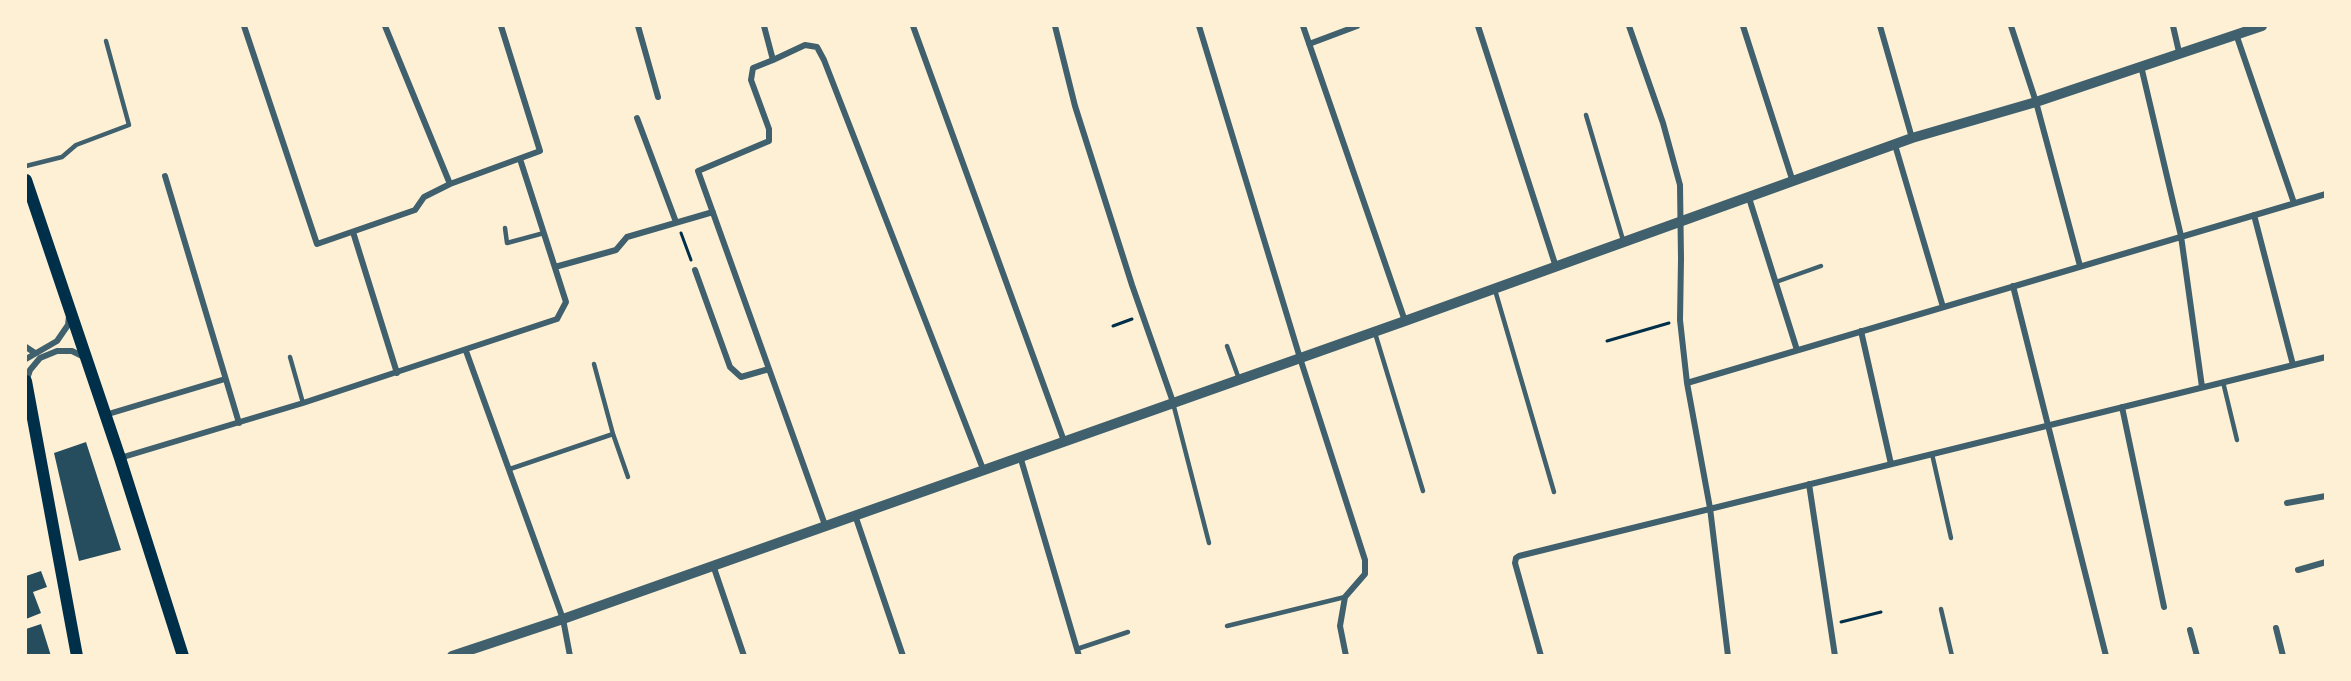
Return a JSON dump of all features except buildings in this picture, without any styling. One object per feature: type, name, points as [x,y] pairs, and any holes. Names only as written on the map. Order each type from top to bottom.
[{"type":"main road","points":[[26,180],[120,458],[183,656]]},
{"type":"main road","points":[[26,382],[77,656]]},
{"type":"street","points":[[244,26],[317,244],[415,210],[424,197],[450,184],[540,151],[501,26]]},
{"type":"street","points":[[385,26],[450,184]]},
{"type":"street","points":[[638,26],[658,97]]},
{"type":"street","points":[[764,26],[773,60]]},
{"type":"street","points":[[913,26],[1064,441]]},
{"type":"street","points":[[1055,26],[1075,106],[1142,315],[1173,402]]},
{"type":"street","points":[[1199,26],[1300,358],[1365,560],[1365,574],[1345,597],[1340,626],[1346,656]]},
{"type":"street","points":[[1303,26],[1405,321]]},
{"type":"street","points":[[1309,44],[1357,26]]},
{"type":"street","points":[[1478,26],[1556,267]]},
{"type":"street","points":[[1629,26],[1669,143],[1680,185],[1680,320],[1687,383],[1710,508],[1728,656]]},
{"type":"street","points":[[1743,26],[1793,182]]},
{"type":"street","points":[[1880,26],[1912,138]]},
{"type":"street","points":[[2011,26],[2036,102],[2080,266]]},
{"type":"street","points":[[2173,26],[2179,52]]},
{"type":"street","points":[[452,656],[1239,380],[1681,223],[1912,138],[2036,102],[2179,52],[2262,26]]},
{"type":"street","points":[[2236,34],[2294,203]]},
{"type":"street","points":[[825,525],[698,171],[768,141],[770,129],[751,80],[753,68],[805,45],[816,47],[824,60],[983,469]]},
{"type":"street","points":[[2141,65],[2181,236],[2202,387]]},
{"type":"street","points":[[638,118],[676,222]]},
{"type":"street","points":[[1895,145],[1942,307]]},
{"type":"street","points":[[120,458],[303,403],[557,320],[566,302],[520,159]]},
{"type":"street","points":[[165,176],[239,423]]},
{"type":"street","points":[[1687,383],[2325,194]]},
{"type":"street","points":[[1749,198],[1797,350]]},
{"type":"street","points":[[555,267],[616,250],[627,237],[713,212]]},
{"type":"street","points":[[2254,215],[2293,365]]},
{"type":"street","points":[[352,232],[397,373]]},
{"type":"street","points":[[695,270],[730,367],[741,377],[769,369]]},
{"type":"street","points":[[2013,286],[2106,656]]},
{"type":"street","points":[[26,359],[57,341],[68,325],[69,310]]},
{"type":"street","points":[[1861,331],[1891,464]]},
{"type":"street","points":[[26,347],[35,353]]},
{"type":"street","points":[[26,382],[30,370],[40,358],[57,351],[72,351],[86,359]]},
{"type":"street","points":[[466,351],[563,618],[570,656]]},
{"type":"street","points":[[1541,656],[1516,558],[1519,556],[2202,387],[2325,359]]},
{"type":"street","points":[[105,415],[225,379]]},
{"type":"street","points":[[2122,407],[2164,607]]},
{"type":"street","points":[[1020,456],[1078,652]]},
{"type":"street","points":[[1809,484],[1835,656]]},
{"type":"street","points":[[2287,503],[2325,496]]},
{"type":"street","points":[[854,515],[903,656]]},
{"type":"street","points":[[2298,570],[2325,562]]},
{"type":"street","points":[[712,565],[744,656]]},
{"type":"street","points":[[2276,628],[2283,656]]},
{"type":"street","points":[[2190,630],[2197,656]]},
{"type":"lane","points":[[26,166],[62,157],[76,144],[129,125],[106,41]]},
{"type":"lane","points":[[1586,115],[1623,243]]},
{"type":"lane","points":[[505,228],[507,243],[544,233]]},
{"type":"lane","points":[[1776,282],[1821,266]]},
{"type":"lane","points":[[1494,289],[1554,492]]},
{"type":"lane","points":[[1374,332],[1423,491]]},
{"type":"lane","points":[[1227,346],[1239,380]]},
{"type":"lane","points":[[290,357],[303,403]]},
{"type":"lane","points":[[594,364],[613,434],[628,477]]},
{"type":"lane","points":[[2223,382],[2237,440]]},
{"type":"lane","points":[[1173,402],[1209,543]]},
{"type":"lane","points":[[510,469],[613,434]]},
{"type":"lane","points":[[1932,454],[1951,538]]},
{"type":"lane","points":[[1227,626],[1345,597]]},
{"type":"lane","points":[[1941,609],[1952,656]]},
{"type":"lane","points":[[1078,652],[1128,632]]},
{"type":"path","points":[[676,222],[695,270]]},
{"type":"path","points":[[1113,326],[1142,315]]},
{"type":"path","points":[[1607,341],[1680,320]]},
{"type":"path","points":[[1830,624],[1881,612]]}]
